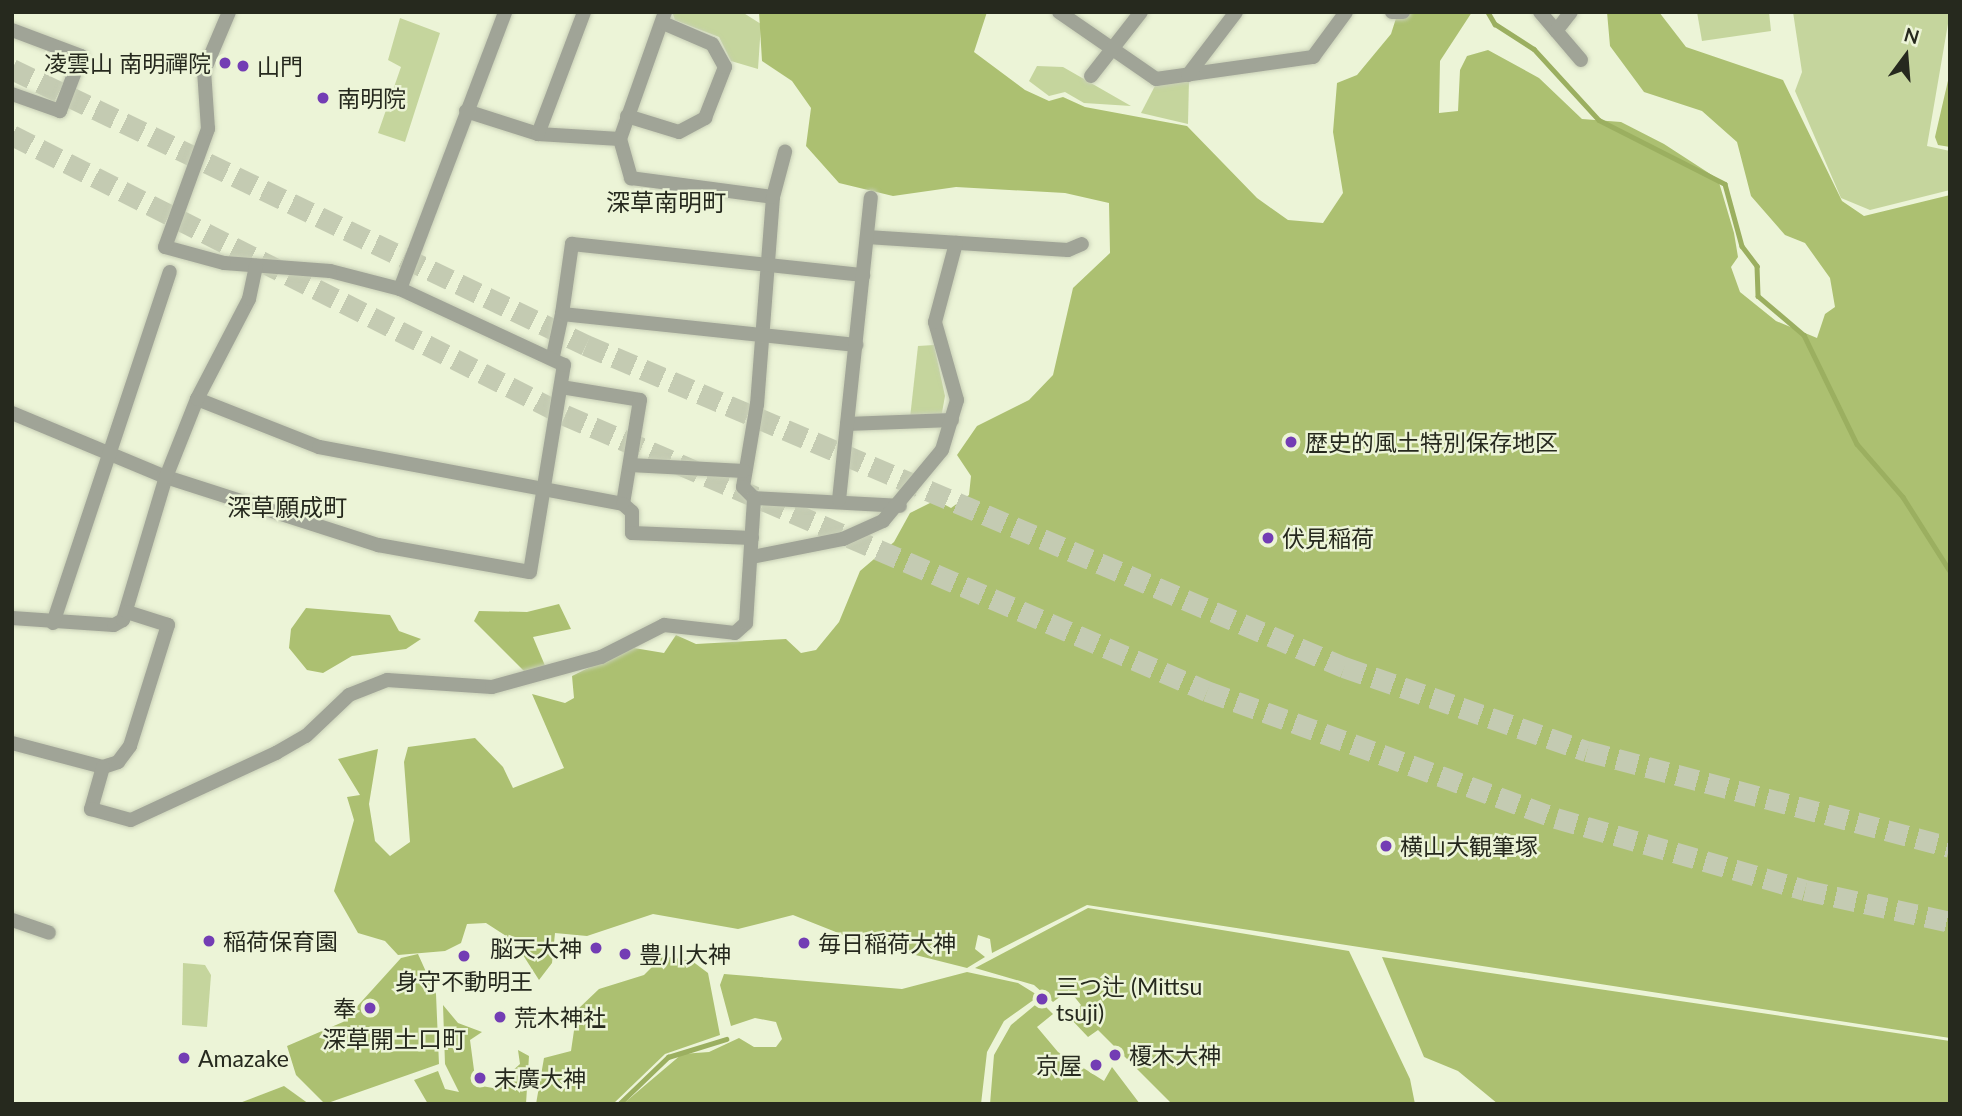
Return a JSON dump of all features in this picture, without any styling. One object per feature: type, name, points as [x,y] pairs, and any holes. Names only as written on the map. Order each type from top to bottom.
[{"type":"street","points":[[12,413],[166,477],[378,545],[530,572],[564,365],[553,356],[400,289],[330,271],[256,266],[165,247],[208,129],[204,71],[229,12]]},
{"type":"street","points":[[400,289],[505,12]]},
{"type":"street","points":[[538,134],[584,12]]},
{"type":"street","points":[[1059,12],[1114,47],[1156,79],[1313,58],[1346,12]]},
{"type":"street","points":[[1188,75],[1236,12]]},
{"type":"street","points":[[1392,12],[1403,12]]},
{"type":"street","points":[[1540,12],[1581,60]]},
{"type":"street","points":[[1556,31],[1571,12]]},
{"type":"street","points":[[1091,76],[1138,13]]},
{"type":"street","points":[[628,116],[679,132],[705,118],[726,67],[712,44],[664,17],[628,116],[620,139],[631,178],[773,197]]},
{"type":"street","points":[[12,30],[81,56],[60,111],[12,94]]},
{"type":"street","points":[[466,111],[538,134],[620,139]]},
{"type":"street","points":[[785,152],[773,197],[760,335],[757,404],[743,487],[754,498],[839,500],[900,506]]},
{"type":"street","points":[[839,500],[872,198]]},
{"type":"street","points":[[867,237],[1068,250],[1082,244]]},
{"type":"street","points":[[752,557],[843,539],[900,506],[942,450],[957,400],[936,322],[956,243]]},
{"type":"street","points":[[553,356],[572,244],[863,275]]},
{"type":"street","points":[[12,618],[52,623],[114,625],[127,612],[166,477],[197,399],[249,299],[256,266]]},
{"type":"street","points":[[52,623],[170,272]]},
{"type":"street","points":[[562,314],[856,345]]},
{"type":"street","points":[[561,387],[640,400],[624,504]]},
{"type":"street","points":[[197,399],[319,447],[624,504],[632,512],[632,533],[752,538]]},
{"type":"street","points":[[847,424],[952,421]]},
{"type":"street","points":[[630,465],[744,471]]},
{"type":"street","points":[[127,612],[168,625],[131,746],[103,767],[91,810],[131,820],[276,753],[306,736],[349,695],[387,680],[492,687],[601,657],[664,625],[735,633],[746,623],[754,498]]},
{"type":"street","points":[[12,743],[103,767]]},
{"type":"street","points":[[12,919],[49,933]]},
{"type":"green space","points":[[672,12],[742,12],[761,24],[758,69],[731,61],[719,37],[675,20]]},
{"type":"green space","points":[[759,12],[987,12],[974,52],[1025,90],[1049,101],[1063,97],[1085,107],[1187,126],[1257,198],[1288,220],[1323,223],[1343,193],[1333,132],[1337,83],[1357,75],[1391,34],[1398,12],[1472,12],[1440,61],[1439,113],[1458,111],[1460,70],[1467,56],[1488,50],[1539,78],[1582,119],[1621,122],[1664,144],[1718,179],[1734,233],[1738,257],[1731,267],[1740,292],[1776,321],[1817,338],[1825,314],[1835,307],[1830,278],[1805,243],[1785,235],[1751,196],[1737,142],[1702,111],[1644,92],[1610,46],[1607,12],[1659,12],[1686,47],[1783,80],[1842,201],[1864,216],[1950,195],[1950,1038],[1087,905],[992,953],[990,939],[978,935],[975,949],[985,957],[967,968],[856,940],[793,915],[738,929],[653,914],[587,936],[555,933],[552,963],[539,980],[514,941],[486,923],[467,924],[461,943],[445,951],[398,955],[385,941],[358,933],[334,891],[354,820],[347,797],[360,795],[338,759],[378,749],[369,804],[375,841],[390,856],[410,842],[404,762],[408,747],[475,738],[503,767],[513,788],[564,768],[532,694],[565,703],[574,698],[572,676],[586,669],[634,648],[664,653],[676,635],[696,644],[786,639],[801,653],[816,650],[839,622],[860,571],[894,542],[910,513],[936,500],[951,508],[969,495],[971,476],[957,455],[977,426],[1029,400],[1053,375],[1073,288],[1110,253],[1109,203],[1065,193],[956,187],[893,196],[839,183],[806,146],[811,108],[792,81],[762,61]]},
{"type":"green space","points":[[1697,12],[1769,12],[1771,31],[1702,41]]},
{"type":"green space","points":[[1793,12],[1950,12],[1927,146],[1950,151],[1950,190],[1870,210],[1841,198],[1795,91],[1802,72]]},
{"type":"green space","points":[[400,18],[440,33],[405,142],[378,133],[401,67],[388,60]]},
{"type":"green space","points":[[1037,66],[1063,67],[1131,106],[1084,103],[1065,92],[1049,96],[1029,81]]},
{"type":"green space","points":[[1950,72],[1950,147],[1938,145],[1935,137]]},
{"type":"green space","points":[[1189,79],[1188,124],[1141,113],[1157,82]]},
{"type":"green space","points":[[934,345],[945,396],[941,418],[910,418],[918,346]]},
{"type":"green space","points":[[559,604],[571,629],[533,637],[546,668],[524,671],[474,621],[479,611],[527,612]]},
{"type":"green space","points":[[306,608],[390,615],[399,631],[421,639],[406,649],[352,656],[323,673],[307,670],[289,648],[291,629]]},
{"type":"green space","points":[[1088,908],[1349,951],[1410,1079],[1415,1104],[1172,1104],[1098,1030],[1088,1037],[1070,1018],[1081,1005],[1069,990],[1053,1002],[1034,985],[975,968]]},
{"type":"green space","points":[[418,954],[436,994],[439,1064],[325,1104],[296,1075],[287,1046],[343,1022],[401,958]]},
{"type":"green space","points":[[663,956],[692,961],[708,973],[720,1035],[665,1054],[613,1104],[536,1104],[544,1058],[571,1051],[577,1010],[599,989],[644,975]]},
{"type":"green space","points":[[1382,957],[1950,1041],[1950,1104],[1498,1104],[1458,1071],[1424,1057]]},
{"type":"green space","points":[[183,963],[205,965],[211,975],[207,1027],[182,1025]]},
{"type":"green space","points":[[967,972],[1018,983],[1039,996],[1004,1021],[987,1052],[981,1104],[623,1104],[682,1054],[709,1052],[739,1038],[754,1047],[776,1047],[782,1039],[776,1022],[755,1018],[731,1026],[720,985],[724,974],[902,989]]},
{"type":"green space","points":[[1040,1001],[1053,1014],[1037,1027],[1058,1052],[1104,1081],[1112,1067],[1140,1104],[990,1104],[994,1055],[1011,1025]]},
{"type":"green space","points":[[443,1005],[458,1023],[482,1032],[470,1040],[476,1085],[493,1088],[520,1064],[518,1050],[529,1056],[526,1104],[428,1104],[414,1080],[438,1071],[445,1089],[459,1092],[445,1064]]},
{"type":"green space","points":[[284,1086],[309,1104],[237,1104]]},
{"type":"waterway","points":[[1488,12],[1495,24],[1534,49],[1599,120],[1725,184],[1742,246],[1757,266],[1758,296],[1804,335],[1857,444],[1903,497],[1950,571]]},
{"type":"waterway","points":[[619,1104],[668,1057],[726,1039]]},
{"type":"tunnel","points":[[12,69],[586,345],[1344,667],[1587,751],[1950,847]]},
{"type":"tunnel","points":[[12,135],[565,415],[1207,691],[1556,818],[1805,890],[1950,922]]},
{"type":"place","name":"凌雲山 南明禪院","points":[[225,63]]},
{"type":"place","name":"山門","points":[[243,66]]},
{"type":"place","name":"南明院","points":[[323,98]]},
{"type":"place","name":"歴史的風土特別保存地区","points":[[1291,442]]},
{"type":"place","name":"伏見稲荷","points":[[1268,538]]},
{"type":"place","name":"横山大観筆塚","points":[[1386,846]]},
{"type":"place","name":"稲荷保育園","points":[[209,941]]},
{"type":"place","name":"毎日稲荷大神","points":[[804,943]]},
{"type":"place","name":"脳天大神","points":[[596,948]]},
{"type":"place","name":"豊川大神","points":[[625,954]]},
{"type":"place","name":"身守不動明王","points":[[464,956]]},
{"type":"place","name":"三つ辻 (Mittsu tsuji)","points":[[1042,999]]},
{"type":"place","name":"奉","points":[[370,1008]]},
{"type":"place","name":"荒木神社","points":[[500,1017]]},
{"type":"place","name":"榎木大神","points":[[1115,1055]]},
{"type":"place","name":"Amazake","points":[[184,1058]]},
{"type":"place","name":"京屋","points":[[1096,1065]]},
{"type":"place","name":"末廣大神","points":[[480,1078]]},
{"type":"district","name":"深草南明町","points":[[666,202]]},
{"type":"district","name":"深草願成町","points":[[287,507]]},
{"type":"district","name":"深草開土口町","points":[[394,1039]]}]
